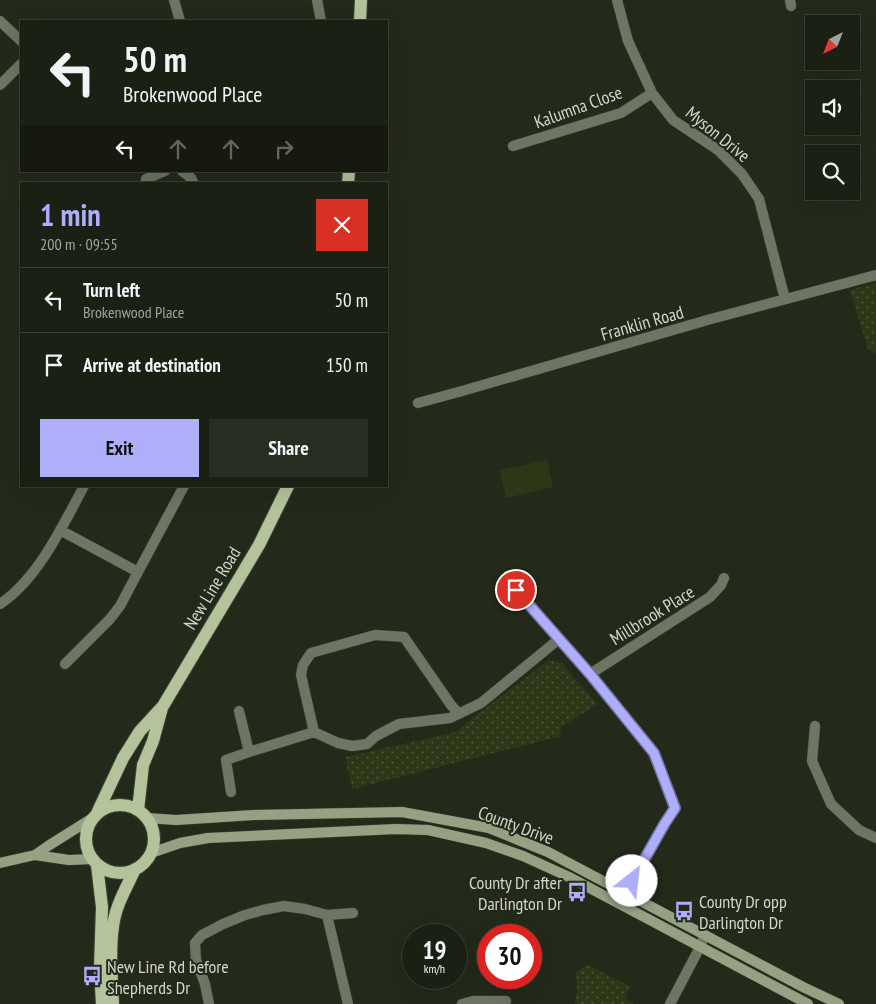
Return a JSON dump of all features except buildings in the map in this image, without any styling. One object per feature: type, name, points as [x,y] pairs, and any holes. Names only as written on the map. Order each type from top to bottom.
[{"type":"main road","points":[[360,20],[361,0]]},
{"type":"main road","name":"New Line Road","points":[[95,815],[123,758],[140,731],[162,706],[259,545],[288,487]]},
{"type":"main road","name":"New Line Road","points":[[143,814],[143,765],[153,741],[162,706]]},
{"type":"main road","points":[[35,855],[108,806],[118,804],[128,805],[143,814],[152,826],[154,844],[151,853],[144,862],[135,869],[116,873],[106,870],[95,862],[87,850],[85,839],[86,828],[95,815]]},
{"type":"main road","name":"County Drive","points":[[143,814],[176,820],[254,815],[402,812],[489,828],[548,852],[839,1004]]},
{"type":"main road","name":"County Drive","points":[[151,853],[180,843],[208,838],[396,829],[428,830],[486,843],[523,856],[569,877],[808,1004]]},
{"type":"main road","points":[[0,863],[35,855],[95,862]]},
{"type":"main road","points":[[95,862],[102,907],[100,968],[102,1004]]},
{"type":"main road","points":[[113,1004],[111,967],[113,926],[120,900],[135,869]]},
{"type":"street","points":[[174,0],[180,20]]},
{"type":"street","points":[[317,0],[321,20]]},
{"type":"street","name":"Myson Drive","points":[[617,0],[628,41],[652,93],[673,120],[718,150],[742,174],[759,200],[785,299]]},
{"type":"street","points":[[0,21],[20,40]]},
{"type":"street","points":[[0,85],[20,65]]},
{"type":"street","name":"Kalumna Close","points":[[513,146],[621,112],[652,93]]},
{"type":"street","points":[[145,178],[163,172]]},
{"type":"street","points":[[183,172],[193,182]]},
{"type":"street","name":"Franklin Road","points":[[418,403],[876,275]]},
{"type":"street","points":[[0,604],[10,598],[31,576],[60,530],[83,487]]},
{"type":"street","points":[[65,664],[120,606],[183,487]]},
{"type":"street","points":[[60,530],[138,572]]},
{"type":"street","name":"Millbrook Place","points":[[590,674],[710,597],[721,585],[724,578]]},
{"type":"street","points":[[503,583],[516,590],[560,639],[654,753],[675,808],[625,893]]},
{"type":"street","points":[[314,732],[301,675],[303,665],[311,653],[375,635],[404,637],[459,714]]},
{"type":"street","points":[[231,792],[226,760],[314,732],[338,743],[352,746],[366,744],[376,736],[399,724],[450,718],[481,704],[560,639]]},
{"type":"street","points":[[239,712],[249,752]]},
{"type":"street","points":[[815,726],[812,761],[831,804],[859,830],[876,838]]},
{"type":"street","points":[[208,1004],[205,984],[196,960],[195,943],[202,934],[245,915],[284,906],[327,915],[353,913]]},
{"type":"street","points":[[327,915],[348,1004]]},
{"type":"street","points":[[670,1004],[705,935]]},
{"type":"street","points":[[462,1004],[473,1001],[506,1000]]},
{"type":"green space","points":[[876,283],[876,353],[868,349],[850,290]]},
{"type":"green space","points":[[547,460],[553,487],[506,498],[500,470]]},
{"type":"green space","points":[[549,660],[562,663],[597,704],[560,728],[561,736],[352,789],[345,757],[456,732]]},
{"type":"green space","points":[[588,964],[630,987],[625,998],[634,1004],[575,1004],[577,989],[576,972]]},
{"type":"place","name":"County Dr after Darlington Dr","points":[[577,892]]},
{"type":"place","name":"County Dr opp Darlington Dr","points":[[684,911]]},
{"type":"place","name":"New Line Rd before Shepherds Dr","points":[[92,976]]},
{"type":"route","points":[[516,590],[590,674],[654,753],[670,793],[675,808],[632,881]]}]
